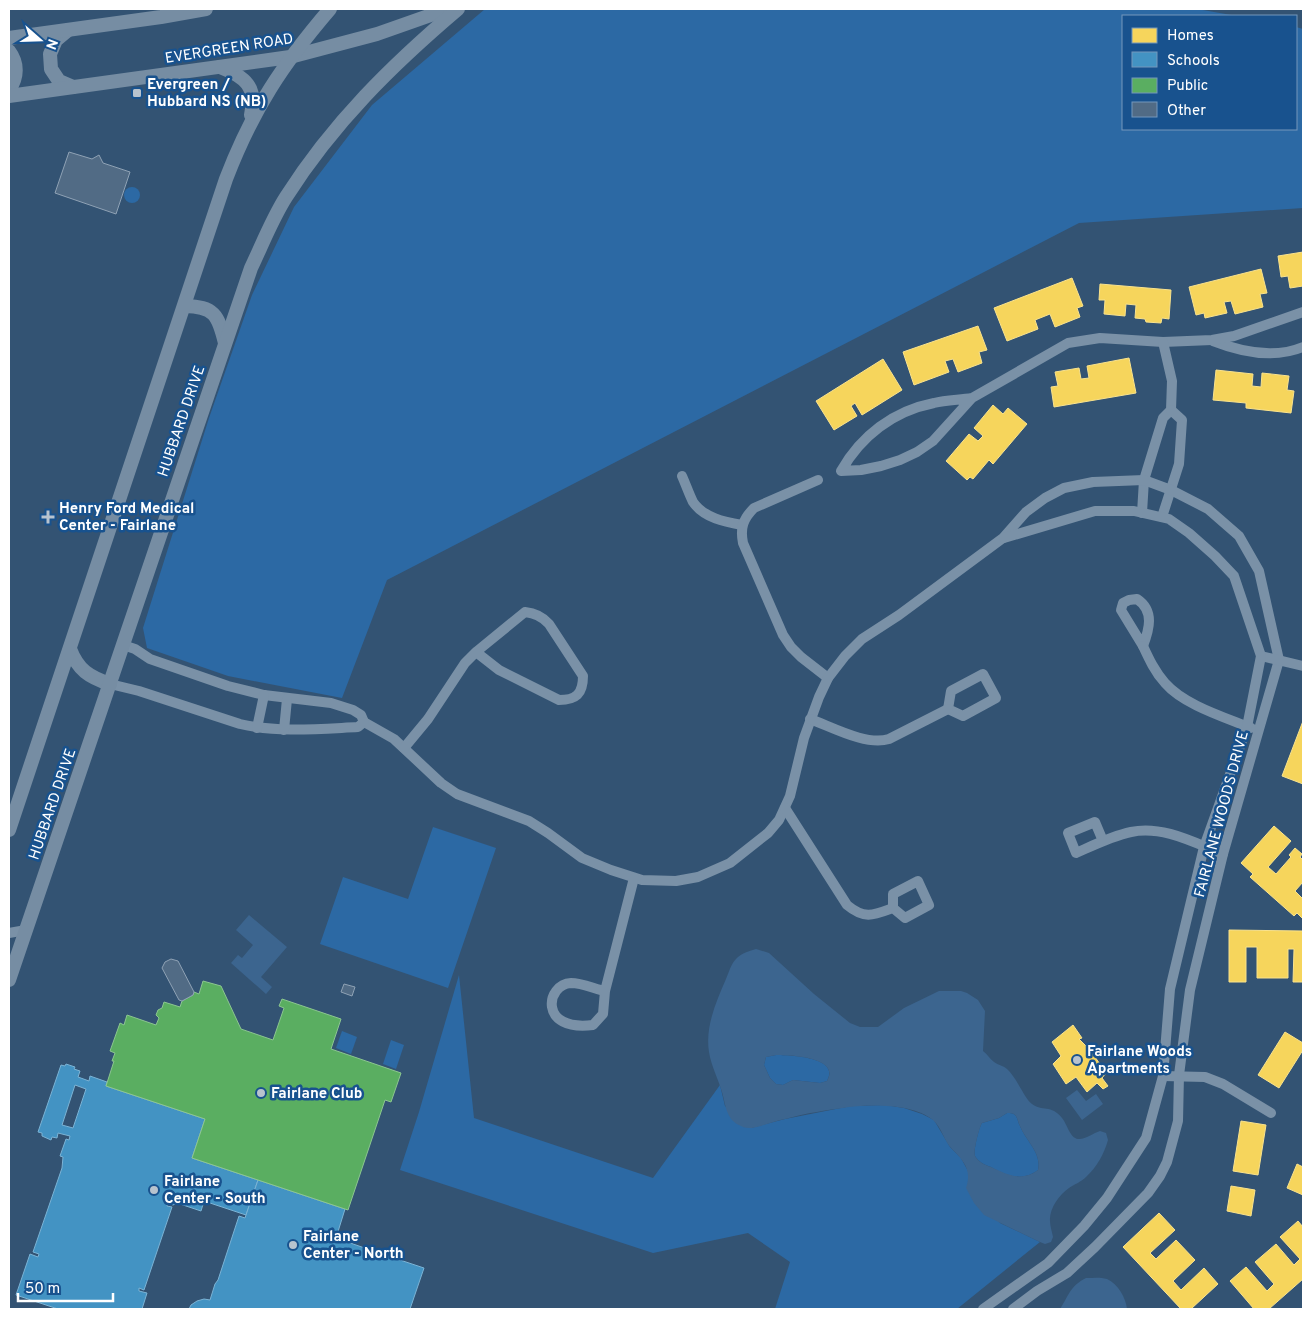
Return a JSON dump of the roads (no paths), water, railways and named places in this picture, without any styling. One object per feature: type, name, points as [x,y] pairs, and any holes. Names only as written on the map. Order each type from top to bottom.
[{"type":"street","points":[[9,38],[206,9]]},
{"type":"street","points":[[9,830],[226,179],[249,125],[274,80],[290,57],[330,9]]},
{"type":"street","name":"EVERGREEN ROAD","points":[[9,96],[290,57],[377,34],[448,9]]},
{"type":"street","name":"HUBBARD DRIVE","points":[[9,980],[251,268],[285,199],[314,155],[348,112],[375,84],[458,9]]},
{"type":"street","points":[[68,30],[56,40],[50,54],[51,68],[59,81],[73,88]]},
{"type":"street","points":[[9,51],[14,58],[17,72],[9,90]]},
{"type":"street","points":[[220,67],[234,72],[247,81],[250,87],[253,104],[249,125]]},
{"type":"street","points":[[185,306],[203,307],[212,311],[222,329],[225,342]]},
{"type":"street","points":[[972,398],[934,402],[898,415],[880,426],[863,440],[850,455],[841,471],[881,466],[917,452],[933,440],[972,398],[1068,343],[1100,338],[1163,342],[1212,340],[1234,336],[1303,312]]},
{"type":"street","points":[[1212,340],[1231,348],[1274,354],[1303,347]]},
{"type":"street","points":[[1142,513],[1144,480],[1163,418],[1171,410],[1172,380],[1163,342]]},
{"type":"street","points":[[1162,518],[1179,464],[1182,420],[1171,410]]},
{"type":"street","points":[[682,476],[694,502],[701,510],[724,522],[742,525]]},
{"type":"street","points":[[818,480],[754,508],[746,516],[741,533],[743,543],[784,635],[801,658],[828,678]]},
{"type":"street","name":"FAIRLANE WOODS DRIVE","points":[[123,646],[135,649],[150,659],[228,686],[264,695],[340,705],[353,710],[361,715],[364,722],[394,739],[456,794],[529,821],[582,858],[611,870],[634,878],[654,882],[676,881],[698,877],[730,863],[768,832],[779,820],[786,808],[810,719],[828,678],[845,656],[862,640],[1003,538],[1026,512],[1045,498],[1064,488],[1093,482],[1144,480],[1171,490],[1208,509],[1239,536],[1259,571],[1279,660],[1223,854],[1190,990],[1179,1075],[1178,1120],[1167,1162],[1160,1176],[1148,1192],[1067,1273],[1037,1291],[1013,1309]]},
{"type":"street","name":"FAIRLANE WOODS DRIVE","points":[[983,1309],[1048,1263],[1084,1226],[1108,1198],[1146,1138],[1163,1076],[1170,989],[1204,847],[1247,727],[1261,656],[1234,576],[1215,556],[1169,519],[1134,511],[1095,512],[1003,538]]},
{"type":"street","points":[[404,748],[428,719],[465,663],[476,652],[525,612],[543,617],[549,624],[583,676],[583,685],[579,694],[569,700],[558,700],[499,670],[476,652]]},
{"type":"street","points":[[1143,646],[1157,673],[1176,694],[1259,732]]},
{"type":"street","points":[[70,649],[75,661],[83,670],[101,681],[139,691],[240,724],[257,728],[284,730],[358,727],[364,722]]},
{"type":"street","points":[[1261,656],[1303,666]]},
{"type":"street","points":[[983,674],[996,698],[962,716],[948,709],[951,691],[983,674]]},
{"type":"street","points":[[257,728],[264,695]]},
{"type":"street","points":[[284,730],[287,698]]},
{"type":"street","points":[[810,719],[865,739],[880,742],[948,709]]},
{"type":"street","points":[[786,808],[847,905],[854,910],[871,916],[893,908]]},
{"type":"street","points":[[1103,842],[1130,832],[1164,832],[1223,854]]},
{"type":"street","points":[[605,992],[570,983],[558,989],[551,1001],[553,1014],[561,1022],[579,1027],[593,1025],[603,1014],[605,992],[634,878]]},
{"type":"street","points":[[9,933],[26,930]]},
{"type":"street","points":[[1163,1076],[1205,1077],[1223,1084],[1271,1113]]},
{"type":"place","name":"Evergreen / Hubbard NS (NB)","points":[[137,93]]},
{"type":"place","name":"Henry Ford Medical Center - Fairlane","points":[[48,517]]},
{"type":"place","name":"Fairlane Woods Apartments","points":[[1077,1060]]},
{"type":"place","name":"Fairlane Club","points":[[261,1093]]},
{"type":"place","name":"Fairlane Center - South","points":[[154,1190]]},
{"type":"place","name":"Fairlane Center - North","points":[[293,1245]]}]
